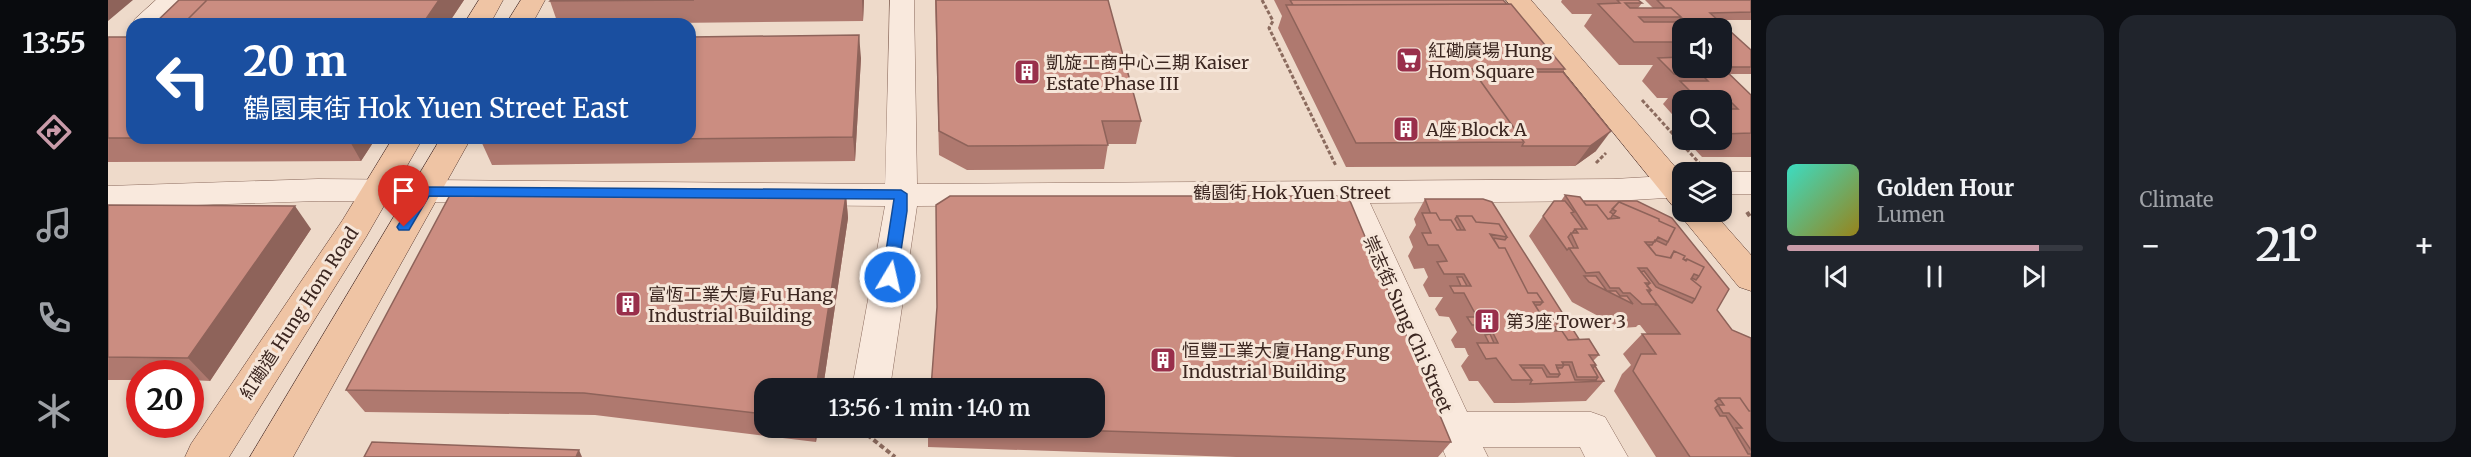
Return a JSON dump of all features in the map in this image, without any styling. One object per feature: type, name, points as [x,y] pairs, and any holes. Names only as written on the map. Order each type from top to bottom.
[{"type":"main road","points":[[480,18],[491,0]]},
{"type":"main road","points":[[522,18],[533,0]]},
{"type":"main road","points":[[1518,0],[1672,181]]},
{"type":"main road","name":"紅磡道 Hung Hom Road","points":[[206,457],[377,191],[404,144]]},
{"type":"main road","points":[[271,457],[453,144]]},
{"type":"main road","points":[[1703,222],[1751,278]]},
{"type":"street","points":[[151,18],[171,0]]},
{"type":"street","points":[[873,378],[901,211],[902,0]]},
{"type":"street","name":"鶴園街 Hok Yuen Street","points":[[108,197],[318,190],[901,194],[1344,182],[1672,190]]},
{"type":"street","name":"崇志街 Sung Chi Street","points":[[1344,182],[1461,443]]},
{"type":"street","points":[[1732,183],[1751,183]]},
{"type":"street","points":[[1461,443],[1591,429],[1607,457]]},
{"type":"path","points":[[1262,0],[1273,21],[1269,28],[1344,182]]},
{"type":"path","points":[[1751,212],[1745,212],[1751,218]]},
{"type":"path","points":[[871,438],[895,457]]},
{"type":"building","points":[[179,0],[207,0],[189,18],[160,18]]},
{"type":"building","points":[[207,0],[439,0],[427,18],[189,18]]},
{"type":"building","points":[[551,0],[694,0],[550,1]]},
{"type":"building","name":"凱旋工商中心三期 Kaiser Estate Phase III","points":[[936,0],[1108,0],[1141,121],[1102,121],[1108,145],[968,146],[939,131]]},
{"type":"building","points":[[1290,0],[1503,0],[1507,4],[1293,5]]},
{"type":"building","points":[[1617,0],[1638,0],[1642,3],[1625,3],[1630,8],[1671,8],[1681,17],[1639,17],[1644,22],[1672,22],[1672,42],[1634,42],[1598,4],[1620,3]]},
{"type":"building","points":[[1657,0],[1751,0],[1751,12],[1710,13],[1716,18],[1680,18],[1671,8],[1665,8]]},
{"type":"building","name":"A座 Block A","points":[[1511,4],[1565,69],[1472,69],[1524,142],[1356,143],[1286,5]]},
{"type":"building","points":[[1732,33],[1751,50],[1751,67],[1732,67]]},
{"type":"building","points":[[859,35],[853,137],[696,139],[696,37]]},
{"type":"building","points":[[108,37],[126,37],[126,138],[108,138]]},
{"type":"building","points":[[1672,57],[1672,72],[1658,58]]},
{"type":"building","points":[[1474,72],[1563,72],[1611,131],[1590,146],[1522,146],[1524,142]]},
{"type":"building","points":[[1732,77],[1751,95],[1751,133],[1732,134],[1732,109],[1738,109],[1732,103],[1732,90],[1689,90],[1680,81],[1708,81],[1705,78]]},
{"type":"building","name":"富恆工業大廈 Fu Hang Industrial Building","points":[[450,195],[846,195],[818,378],[754,378],[754,413],[584,393],[346,390]]},
{"type":"building","points":[[1565,195],[1580,197],[1586,205],[1597,205],[1608,219],[1620,218],[1613,215],[1616,211],[1612,209],[1619,202],[1675,228],[1668,242],[1658,237],[1655,242],[1645,242],[1656,255],[1671,258],[1674,251],[1685,256],[1683,259],[1686,261],[1687,259],[1704,267],[1699,276],[1694,274],[1691,279],[1701,287],[1695,299],[1659,284],[1647,268],[1638,268],[1650,283],[1645,283],[1651,290],[1647,290],[1657,304],[1642,304],[1630,293],[1623,293],[1619,288],[1610,288],[1599,272],[1586,273],[1569,248],[1578,248],[1571,233],[1578,233],[1575,229],[1587,229]]},
{"type":"building","name":"恒豐工業大廈 Hang Fung Industrial Building","points":[[950,196],[1348,196],[1451,442],[1105,431],[1105,378],[932,378],[937,307],[936,205]]},
{"type":"building","points":[[1425,199],[1483,199],[1492,202],[1579,339],[1568,340],[1562,331],[1550,330],[1556,330],[1559,327],[1553,318],[1543,318],[1535,305],[1543,302],[1537,293],[1528,293],[1505,248],[1499,248],[1493,238],[1505,240],[1507,237],[1499,224],[1476,222],[1472,216],[1457,216],[1455,219],[1461,230],[1457,230],[1451,220],[1440,220],[1436,213],[1429,213]]},
{"type":"building","points":[[1554,201],[1565,201],[1583,229],[1575,229],[1574,233],[1568,237],[1574,248],[1567,250],[1543,216]]},
{"type":"building","points":[[1583,201],[1637,201],[1672,218],[1672,222],[1675,222],[1729,289],[1717,310],[1732,330],[1751,338],[1751,411],[1740,398],[1719,398],[1715,401],[1718,405],[1715,408],[1720,416],[1726,416],[1751,457],[1690,457],[1633,371],[1641,354],[1656,354],[1642,334],[1680,334],[1656,305],[1649,293],[1651,290],[1647,286],[1650,283],[1641,272],[1644,271],[1656,287],[1692,303],[1701,287],[1691,279],[1696,280],[1704,267],[1683,259],[1685,256],[1674,251],[1670,258],[1656,255],[1648,245],[1652,245],[1655,240],[1666,245],[1675,228],[1659,219],[1619,202],[1610,212],[1613,214],[1608,219],[1597,205],[1586,205]]},
{"type":"building","points":[[108,205],[295,206],[188,358],[108,357]]},
{"type":"building","points":[[1422,213],[1436,213],[1440,220],[1451,220],[1457,230],[1465,230],[1457,216],[1472,216],[1476,222],[1499,224],[1507,237],[1490,234],[1499,248],[1505,248],[1528,293],[1537,293],[1543,302],[1533,302],[1543,318],[1553,318],[1559,327],[1548,327],[1551,331],[1562,331],[1568,340],[1589,339],[1599,355],[1589,355],[1596,365],[1591,365],[1598,377],[1577,377],[1572,362],[1562,362],[1564,365],[1556,365],[1560,374],[1550,374],[1544,365],[1520,365],[1532,380],[1512,380],[1496,358],[1486,359],[1477,343],[1498,343],[1492,331],[1485,331],[1482,325],[1472,325],[1467,317],[1477,317],[1464,293],[1454,293],[1450,286],[1471,286],[1464,274],[1444,274],[1437,262],[1447,261],[1438,245],[1428,245],[1422,233],[1431,233]]},
{"type":"building","points":[[1584,276],[1596,276],[1607,291],[1589,282]]},
{"type":"building","points":[[1457,277],[1462,277],[1467,286],[1461,286]]},
{"type":"building","points":[[1607,291],[1616,291],[1620,296],[1627,296],[1633,304]]},
{"type":"building","points":[[1490,334],[1494,343],[1489,343],[1485,335]]},
{"type":"building","points":[[1564,365],[1569,365],[1575,380],[1596,380],[1598,377],[1593,368],[1595,366],[1604,381],[1530,384],[1532,380],[1523,368],[1542,368],[1547,377],[1558,377],[1560,374],[1557,368],[1562,368]]},
{"type":"building","points":[[1719,398],[1740,398],[1751,411],[1751,450],[1736,428],[1742,428],[1729,413],[1723,413],[1718,405],[1724,405]]},
{"type":"building","points":[[372,442],[579,450],[576,457],[364,457]]},
{"type":"place","name":"紅磡廣場 Hung Hom Square","points":[[1409,60]]},
{"type":"place","name":"凱旋工商中心三期 Kaiser Estate Phase III","points":[[1027,72]]},
{"type":"place","name":"A座 Block A","points":[[1406,129]]},
{"type":"place","name":"富恆工業大廈 Fu Hang Industrial Building","points":[[628,304]]},
{"type":"place","name":"第3座 Tower 3","points":[[1487,321]]},
{"type":"place","name":"恒豐工業大廈 Hang Fung Industrial Building","points":[[1163,360]]},
{"type":"route","points":[[404,227],[426,192],[901,194],[901,211],[890,277]]}]
